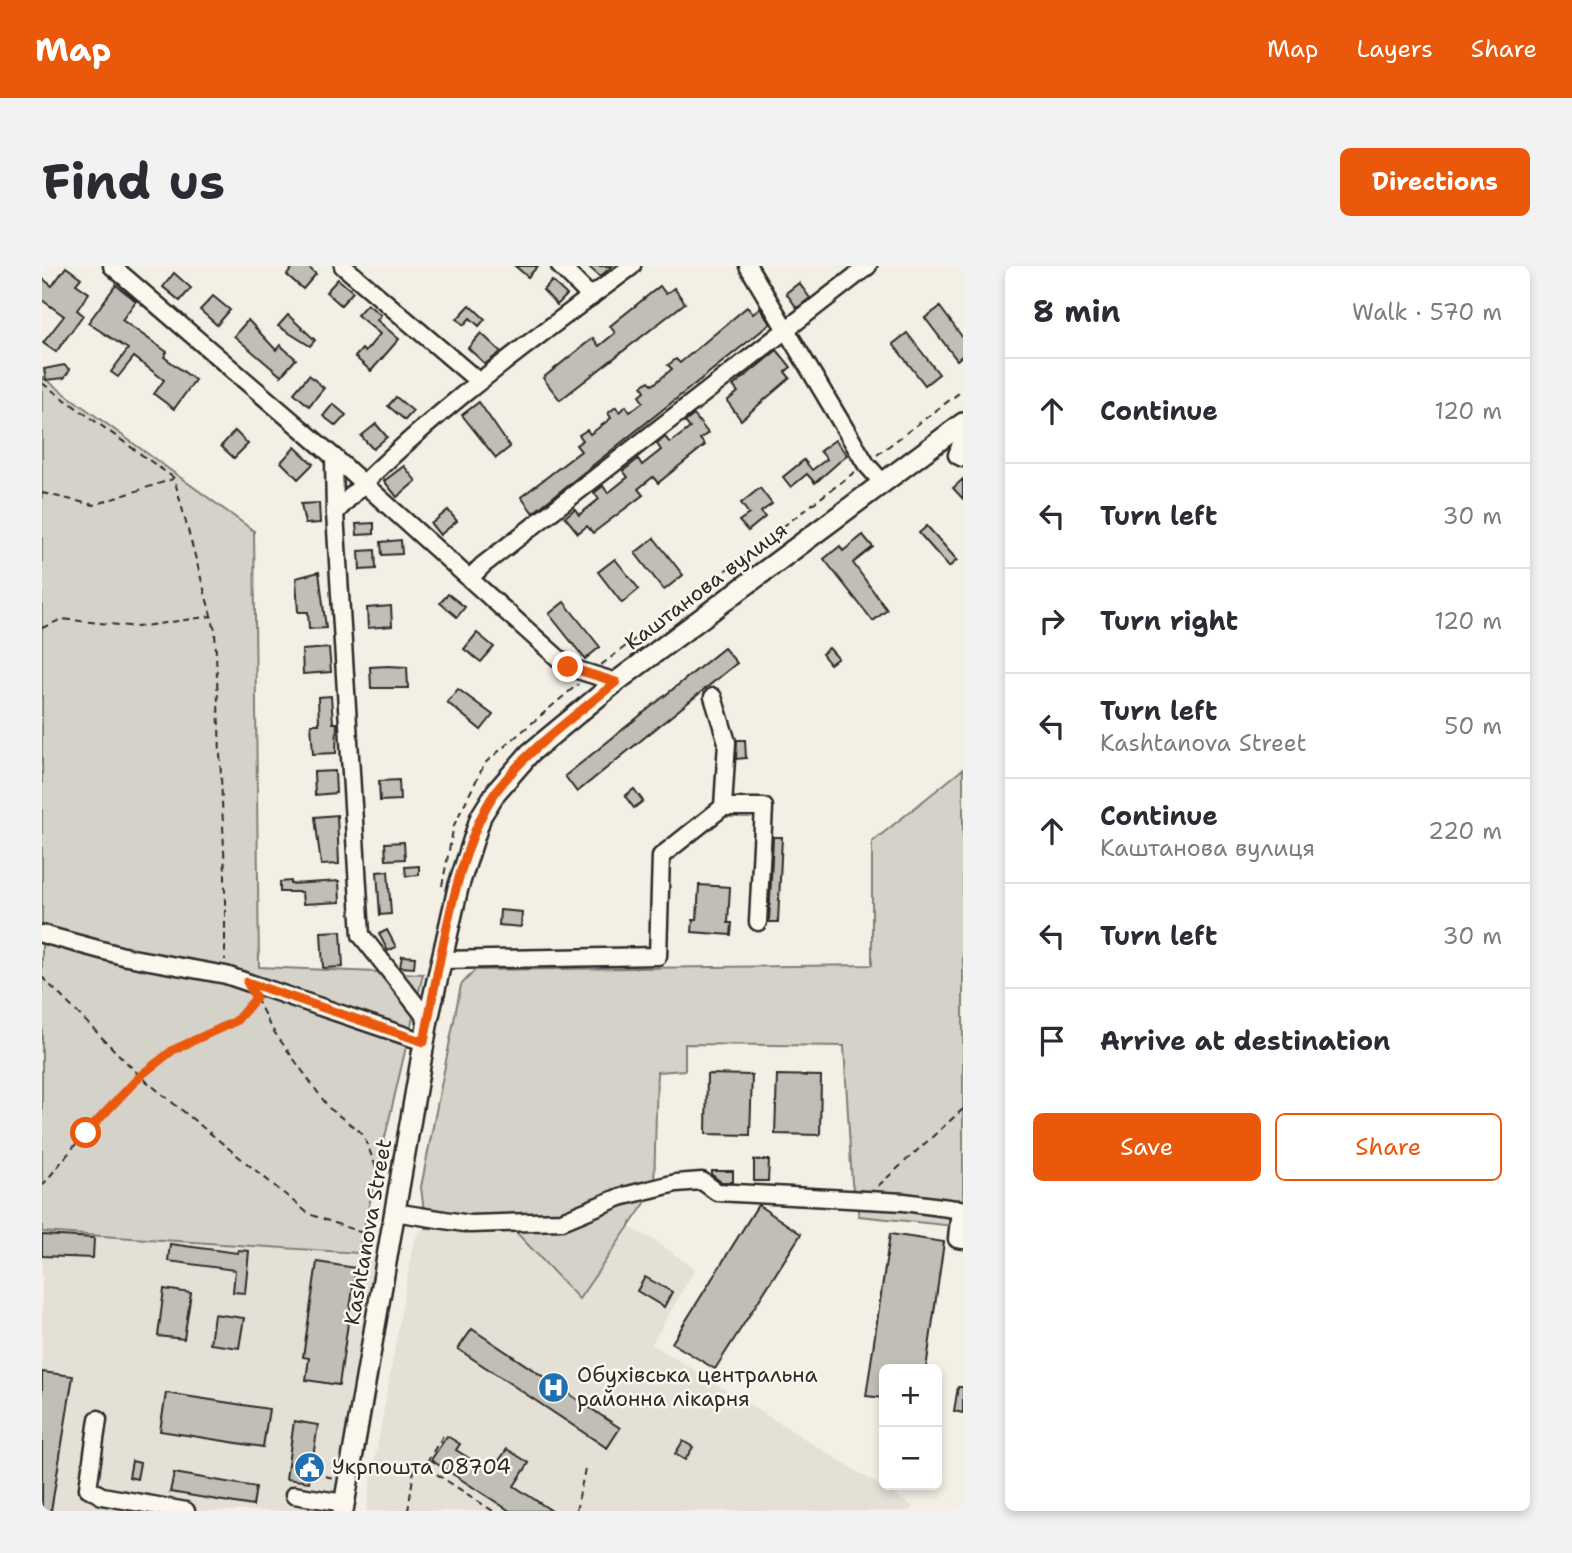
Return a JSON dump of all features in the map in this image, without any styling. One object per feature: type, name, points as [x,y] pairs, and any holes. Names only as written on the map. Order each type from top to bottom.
[{"type":"main road","name":"Каштанова вулиця","points":[[441,960],[470,846],[486,808],[530,753],[616,682],[963,423]]},
{"type":"main road","name":"Kashtanova Street","points":[[343,1507],[424,1042],[441,960]]},
{"type":"street","points":[[112,266],[363,482],[568,667],[616,682]]},
{"type":"street","points":[[343,266],[478,381]]},
{"type":"street","points":[[560,266],[591,296]]},
{"type":"street","points":[[335,513],[363,482],[478,381],[632,266]]},
{"type":"street","points":[[748,266],[866,464],[883,484]]},
{"type":"street","points":[[470,578],[483,565],[868,266]]},
{"type":"street","points":[[963,438],[957,455],[963,458]]},
{"type":"street","points":[[334,457],[335,513],[361,935],[428,1020]]},
{"type":"street","points":[[713,697],[727,742],[723,807]]},
{"type":"street","points":[[441,960],[658,956],[661,856],[723,807],[764,807],[758,922]]},
{"type":"street","points":[[42,934],[127,957],[226,975],[424,1042]]},
{"type":"street","points":[[394,1212],[470,1224],[562,1221],[620,1197],[702,1181],[717,1192],[864,1200],[961,1210],[957,1240],[963,1240]]},
{"type":"street","points":[[98,1419],[89,1488],[102,1496],[186,1511]]},
{"type":"street","points":[[294,1495],[343,1507]]},
{"type":"path","points":[[42,383],[174,478],[213,616],[220,714],[226,975]]},
{"type":"path","points":[[42,493],[94,505],[174,478]]},
{"type":"path","points":[[42,628],[62,619],[137,627],[213,616]]},
{"type":"path","points":[[42,977],[140,1076],[309,1214],[389,1242]]},
{"type":"path","points":[[247,982],[270,1026],[329,1108],[363,1134],[385,1189]]},
{"type":"path","points":[[42,1186],[86,1133],[140,1076],[173,1050],[236,1021],[256,998]]},
{"type":"path","points":[[864,1200],[963,1110]]},
{"type":"path","points":[[426,1463],[443,1436]]},
{"type":"path","points":[[408,1511],[415,1463],[426,1463]]},
{"type":"path","points":[[426,1463],[429,1468],[493,1511]]},
{"type":"path","points":[[576,1511],[585,1469]]},
{"type":"shaded area","points":[[42,377],[254,531],[259,967],[423,974],[358,1253],[42,1232]]},
{"type":"shaded area","points":[[963,769],[963,1227],[859,1216],[852,1183],[844,1046],[685,1044],[685,1070],[657,1072],[654,1190],[579,1299],[516,1232],[426,1228],[421,1187],[461,985],[475,970],[872,965],[872,842]]},
{"type":"shaded area","name":"Обухівська центральна районна лікарня","points":[[426,1228],[516,1232],[579,1299],[630,1228],[653,1239],[695,1269],[652,1344],[879,1485],[879,1490],[887,1490],[913,1506],[909,1511],[366,1511],[413,1244],[420,1230]]},
{"type":"shaded area","points":[[42,1232],[387,1254],[343,1511],[42,1511]]},
{"type":"building","points":[[294,266],[307,266],[316,274],[303,289],[287,275]]},
{"type":"building","points":[[515,266],[538,266],[528,277]]},
{"type":"building","points":[[588,266],[612,266],[600,277]]},
{"type":"building","points":[[66,267],[81,278],[76,284],[89,293],[77,310],[83,315],[56,352],[43,343],[64,316],[42,300],[42,278],[52,286]]},
{"type":"building","points":[[174,273],[191,288],[180,301],[163,287]]},
{"type":"building","points":[[338,279],[353,292],[341,305],[326,292]]},
{"type":"building","points":[[552,281],[567,295],[557,305],[543,290]]},
{"type":"building","points":[[799,283],[810,298],[797,308],[786,293]]},
{"type":"building","points":[[116,285],[136,301],[122,320],[167,352],[164,357],[195,380],[174,409],[154,394],[164,380],[134,357],[118,377],[111,372],[128,349],[88,323]]},
{"type":"building","points":[[660,286],[666,294],[674,288],[685,303],[560,400],[543,378],[593,338],[599,346],[615,333],[610,326]]},
{"type":"building","points":[[213,296],[230,310],[217,325],[200,310]]},
{"type":"building","points":[[367,304],[381,315],[377,320],[399,339],[371,371],[355,357],[362,349],[365,352],[380,334],[357,315]]},
{"type":"building","points":[[470,305],[485,319],[479,326],[470,318],[464,325],[457,319]]},
{"type":"building","points":[[747,307],[753,314],[760,308],[770,324],[533,513],[521,497],[581,451],[576,445],[583,440],[579,435],[587,430],[590,434],[597,429],[611,418],[608,413],[616,407],[619,412],[626,406],[630,412],[643,402],[639,396],[645,391],[642,386],[649,381],[653,385],[672,369],[668,365],[676,359],[680,363]]},
{"type":"building","points":[[940,307],[963,338],[963,355],[957,360],[925,318]]},
{"type":"building","points":[[288,315],[315,340],[310,346],[278,326]]},
{"type":"building","points":[[248,320],[276,350],[280,345],[296,359],[281,376],[234,336]]},
{"type":"building","points":[[481,333],[501,352],[485,364],[468,348]]},
{"type":"building","points":[[907,333],[939,374],[925,385],[893,344]]},
{"type":"building","points":[[777,350],[791,367],[785,372],[790,378],[741,420],[727,401],[738,392],[733,386]]},
{"type":"building","points":[[64,365],[70,370],[64,378],[46,380],[44,369]]},
{"type":"building","points":[[309,375],[324,388],[309,406],[294,393]]},
{"type":"building","points":[[396,397],[413,411],[405,420],[388,406]]},
{"type":"building","points":[[479,402],[510,447],[496,458],[462,415]]},
{"type":"building","points":[[333,404],[346,415],[336,426],[323,416]]},
{"type":"building","points":[[694,415],[708,433],[700,439],[705,445],[658,483],[653,477],[638,489],[643,495],[593,533],[587,526],[578,533],[565,517],[575,509],[579,515],[599,499],[594,493],[603,486],[608,493],[628,477],[623,471],[638,459],[642,465],[661,450],[657,444],[665,437],[670,443],[690,428],[685,422]]},
{"type":"building","points":[[376,424],[387,437],[373,449],[361,436]]},
{"type":"building","points":[[235,431],[248,444],[234,458],[221,446]]},
{"type":"building","points":[[835,440],[847,455],[815,483],[807,474],[791,487],[783,477],[804,460],[812,470],[827,459],[820,451]]},
{"type":"building","points":[[295,447],[313,464],[298,479],[281,462]]},
{"type":"building","points":[[404,466],[416,481],[397,497],[384,481]]},
{"type":"building","points":[[963,479],[963,499],[953,488]]},
{"type":"building","points":[[760,488],[772,504],[761,512],[765,517],[748,531],[739,521],[749,514],[741,503]]},
{"type":"building","points":[[319,503],[320,523],[305,524],[301,504]]},
{"type":"building","points":[[448,510],[457,521],[440,535],[431,524]]},
{"type":"building","points":[[374,523],[374,534],[357,535],[356,524]]},
{"type":"building","points":[[927,526],[957,560],[949,567],[919,533]]},
{"type":"building","points":[[863,535],[873,547],[853,563],[887,610],[873,621],[824,559],[840,546],[843,551]]},
{"type":"building","points":[[654,538],[683,575],[664,590],[635,553]]},
{"type":"building","points":[[401,540],[402,554],[382,555],[381,542]]},
{"type":"building","points":[[375,550],[376,569],[360,570],[359,551]]},
{"type":"building","points":[[615,559],[639,589],[622,603],[598,572]]},
{"type":"building","points":[[319,572],[326,628],[309,629],[308,612],[298,612],[296,578]]},
{"type":"building","points":[[448,594],[465,607],[457,617],[440,603]]},
{"type":"building","points":[[564,602],[600,647],[585,659],[549,614]]},
{"type":"building","points":[[391,606],[392,626],[368,628],[367,608]]},
{"type":"building","points":[[477,633],[494,647],[481,662],[464,649]]},
{"type":"building","points":[[329,648],[331,672],[303,674],[302,650]]},
{"type":"building","points":[[724,648],[737,663],[577,792],[565,776]]},
{"type":"building","points":[[829,648],[838,658],[830,664],[822,654]]},
{"type":"building","points":[[370,667],[407,667],[408,688],[371,688]]},
{"type":"building","points":[[458,689],[493,715],[481,730],[447,702]]},
{"type":"building","points":[[331,696],[333,723],[337,723],[336,753],[313,754],[311,724],[319,724],[318,697]]},
{"type":"building","points":[[737,740],[745,740],[746,758],[736,759]]},
{"type":"building","points":[[335,771],[336,793],[315,795],[314,772]]},
{"type":"building","points":[[399,780],[400,800],[380,801],[379,781]]},
{"type":"building","points":[[634,789],[643,801],[634,808],[625,796]]},
{"type":"building","points":[[337,815],[339,864],[321,865],[315,817]]},
{"type":"building","points":[[773,837],[782,837],[778,922],[769,922]]},
{"type":"building","points":[[404,842],[405,859],[386,860],[385,843]]},
{"type":"building","points":[[419,866],[419,875],[406,876],[405,867]]},
{"type":"building","points":[[388,871],[391,914],[380,915],[377,872]]},
{"type":"building","points":[[291,881],[291,884],[339,881],[340,902],[303,904],[302,892],[280,892],[280,882]]},
{"type":"building","points":[[699,885],[730,887],[728,923],[732,923],[731,935],[692,932],[693,920],[697,920]]},
{"type":"building","points":[[500,910],[522,912],[521,927],[499,925]]},
{"type":"building","points":[[387,930],[396,947],[388,951],[379,934]]},
{"type":"building","points":[[341,931],[343,967],[323,968],[321,932]]},
{"type":"building","points":[[402,956],[415,957],[414,968],[400,967]]},
{"type":"building","points":[[707,1074],[752,1075],[750,1135],[706,1134]]},
{"type":"building","points":[[777,1075],[821,1076],[820,1135],[775,1134]]},
{"type":"building","points":[[754,1160],[769,1160],[768,1181],[754,1181]]},
{"type":"building","points":[[712,1171],[733,1171],[733,1182],[721,1182],[712,1175]]},
{"type":"building","points":[[758,1205],[801,1234],[715,1369],[672,1343]]},
{"type":"building","points":[[890,1234],[944,1242],[927,1364],[879,1364],[879,1397],[866,1396]]},
{"type":"building","points":[[42,1235],[94,1238],[93,1258],[42,1256]]},
{"type":"building","points":[[170,1244],[237,1253],[238,1250],[249,1251],[245,1293],[233,1292],[235,1270],[168,1261]]},
{"type":"building","points":[[317,1262],[356,1268],[339,1385],[306,1380],[309,1358],[303,1357]]},
{"type":"building","points":[[645,1277],[672,1292],[664,1307],[637,1291]]},
{"type":"building","points":[[164,1289],[191,1293],[184,1339],[158,1336]]},
{"type":"building","points":[[214,1314],[244,1318],[239,1348],[210,1344]]},
{"type":"building","points":[[472,1329],[620,1428],[607,1448],[458,1349]]},
{"type":"building","points":[[42,1372],[73,1376],[51,1511],[42,1511]]},
{"type":"building","points":[[958,1387],[963,1387],[963,1413],[954,1411]]},
{"type":"building","points":[[166,1393],[269,1409],[263,1447],[160,1431]]},
{"type":"building","points":[[294,1421],[318,1425],[309,1482],[286,1479]]},
{"type":"building","points":[[447,1436],[460,1444],[456,1450],[491,1472],[507,1449],[529,1463],[514,1486],[552,1511],[510,1511],[431,1460]]},
{"type":"building","points":[[683,1441],[693,1447],[685,1460],[675,1454]]},
{"type":"building","points":[[132,1461],[140,1463],[137,1479],[129,1477]]},
{"type":"building","points":[[174,1473],[256,1487],[253,1506],[170,1492]]},
{"type":"place","name":"Обухівська центральна районна лікарня","points":[[554,1387]]},
{"type":"place","name":"Укрпошта 08704","points":[[309,1467]]},
{"type":"route","points":[[86,1133],[140,1076],[173,1050],[236,1021],[256,998],[247,982],[424,1042],[451,917],[481,816],[496,792],[530,753],[616,682],[568,667]]}]
